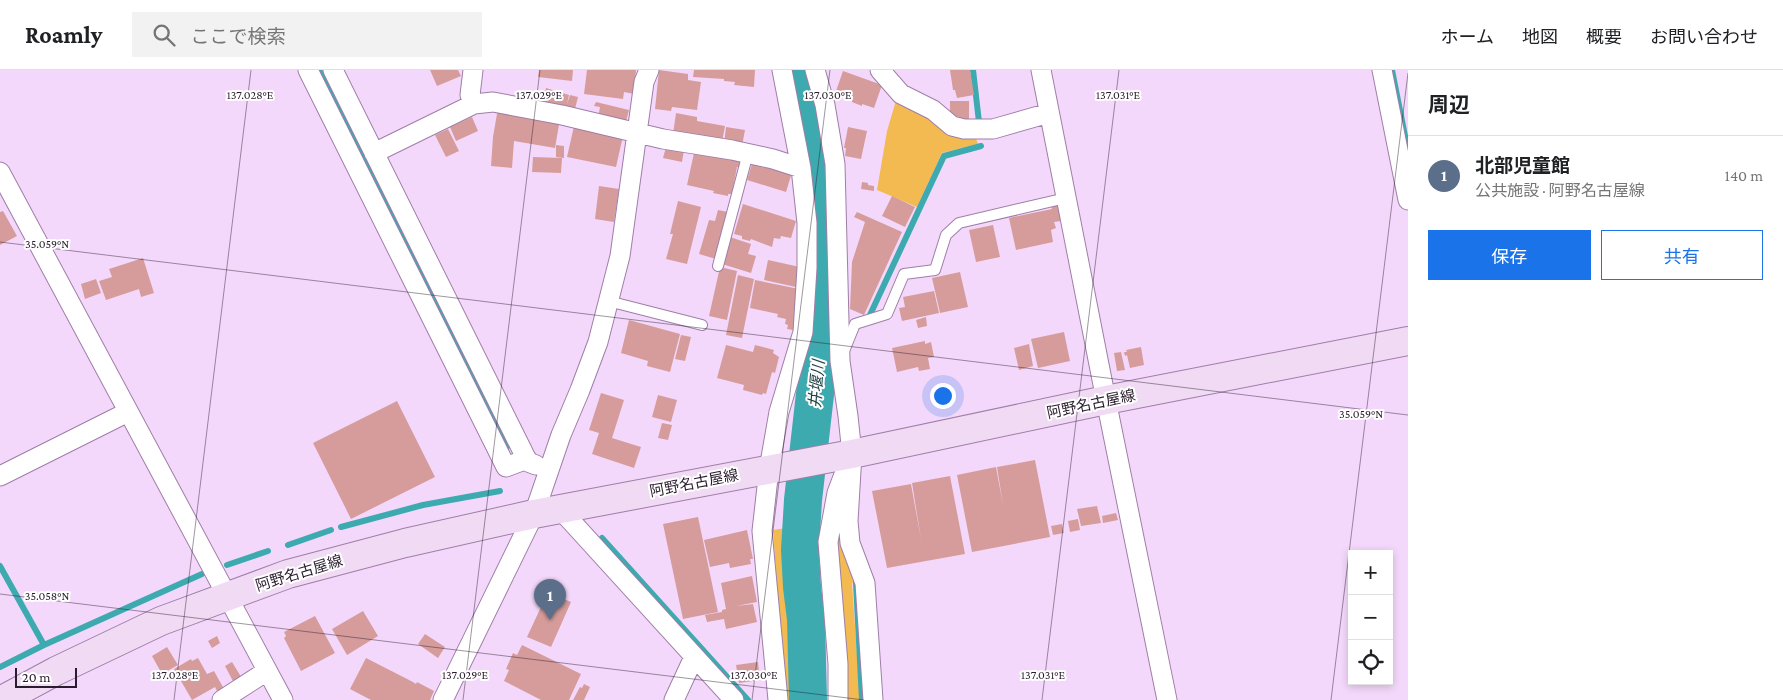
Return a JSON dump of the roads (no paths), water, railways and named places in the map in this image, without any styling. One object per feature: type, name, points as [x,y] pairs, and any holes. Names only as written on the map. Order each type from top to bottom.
[{"type":"main road","name":"阿野名古屋線","points":[[2,700],[161,621],[288,574],[405,543],[547,511],[847,454],[1106,400],[1408,341]]},
{"type":"street","points":[[308,70],[506,468],[527,459]]},
{"type":"street","points":[[333,70],[528,462],[550,469]]},
{"type":"street","points":[[474,70],[470,95],[474,104]]},
{"type":"street","points":[[443,700],[547,511],[550,469],[561,435],[598,342],[620,256],[636,133],[644,82],[649,70]]},
{"type":"street","points":[[778,700],[762,531],[773,468],[779,412],[803,332],[808,268],[807,223],[801,168],[782,70]]},
{"type":"street","points":[[815,70],[825,105],[835,164],[840,361],[848,416],[848,522],[850,543],[865,583],[873,700]]},
{"type":"street","points":[[880,70],[900,94],[933,110],[952,126],[964,129],[993,129],[1050,113]]},
{"type":"street","points":[[1042,70],[1106,400],[1168,700]]},
{"type":"street","points":[[1382,70],[1408,200]]},
{"type":"street","points":[[374,153],[474,104],[493,102],[562,115],[663,139],[748,153],[801,168]]},
{"type":"street","points":[[3,184],[283,700]]},
{"type":"street","points":[[0,476],[128,412]]},
{"type":"street","points":[[838,700],[838,664],[828,542],[837,493],[847,454]]},
{"type":"street","points":[[547,511],[694,657],[734,700]]},
{"type":"street","points":[[674,700],[694,657]]},
{"type":"street","points":[[222,700],[267,671]]},
{"type":"lane","points":[[718,266],[748,153]]},
{"type":"lane","points":[[840,361],[855,324],[887,314],[904,274],[934,270],[946,235],[959,223],[1066,198]]},
{"type":"lane","points":[[608,301],[702,325]]},
{"type":"waterway","points":[[319,70],[507,447]]},
{"type":"waterway","name":"井堰川","points":[[799,70],[817,153],[825,290],[803,500],[800,550],[806,619],[808,700]]},
{"type":"waterway","points":[[973,70],[979,122]]},
{"type":"waterway","points":[[1392,70],[1408,151]]},
{"type":"waterway","points":[[869,317],[944,156],[981,146]]},
{"type":"waterway","points":[[341,527],[423,505],[500,491]]},
{"type":"waterway","points":[[288,545],[331,530]]},
{"type":"waterway","points":[[602,538],[748,700]]},
{"type":"waterway","points":[[227,565],[268,551]]},
{"type":"waterway","points":[[0,566],[44,645]]},
{"type":"waterway","points":[[0,667],[44,645],[202,574]]},
{"type":"waterway","points":[[856,583],[862,700]]},
{"type":"place","name":"北部児童館","points":[[550,620]]}]
